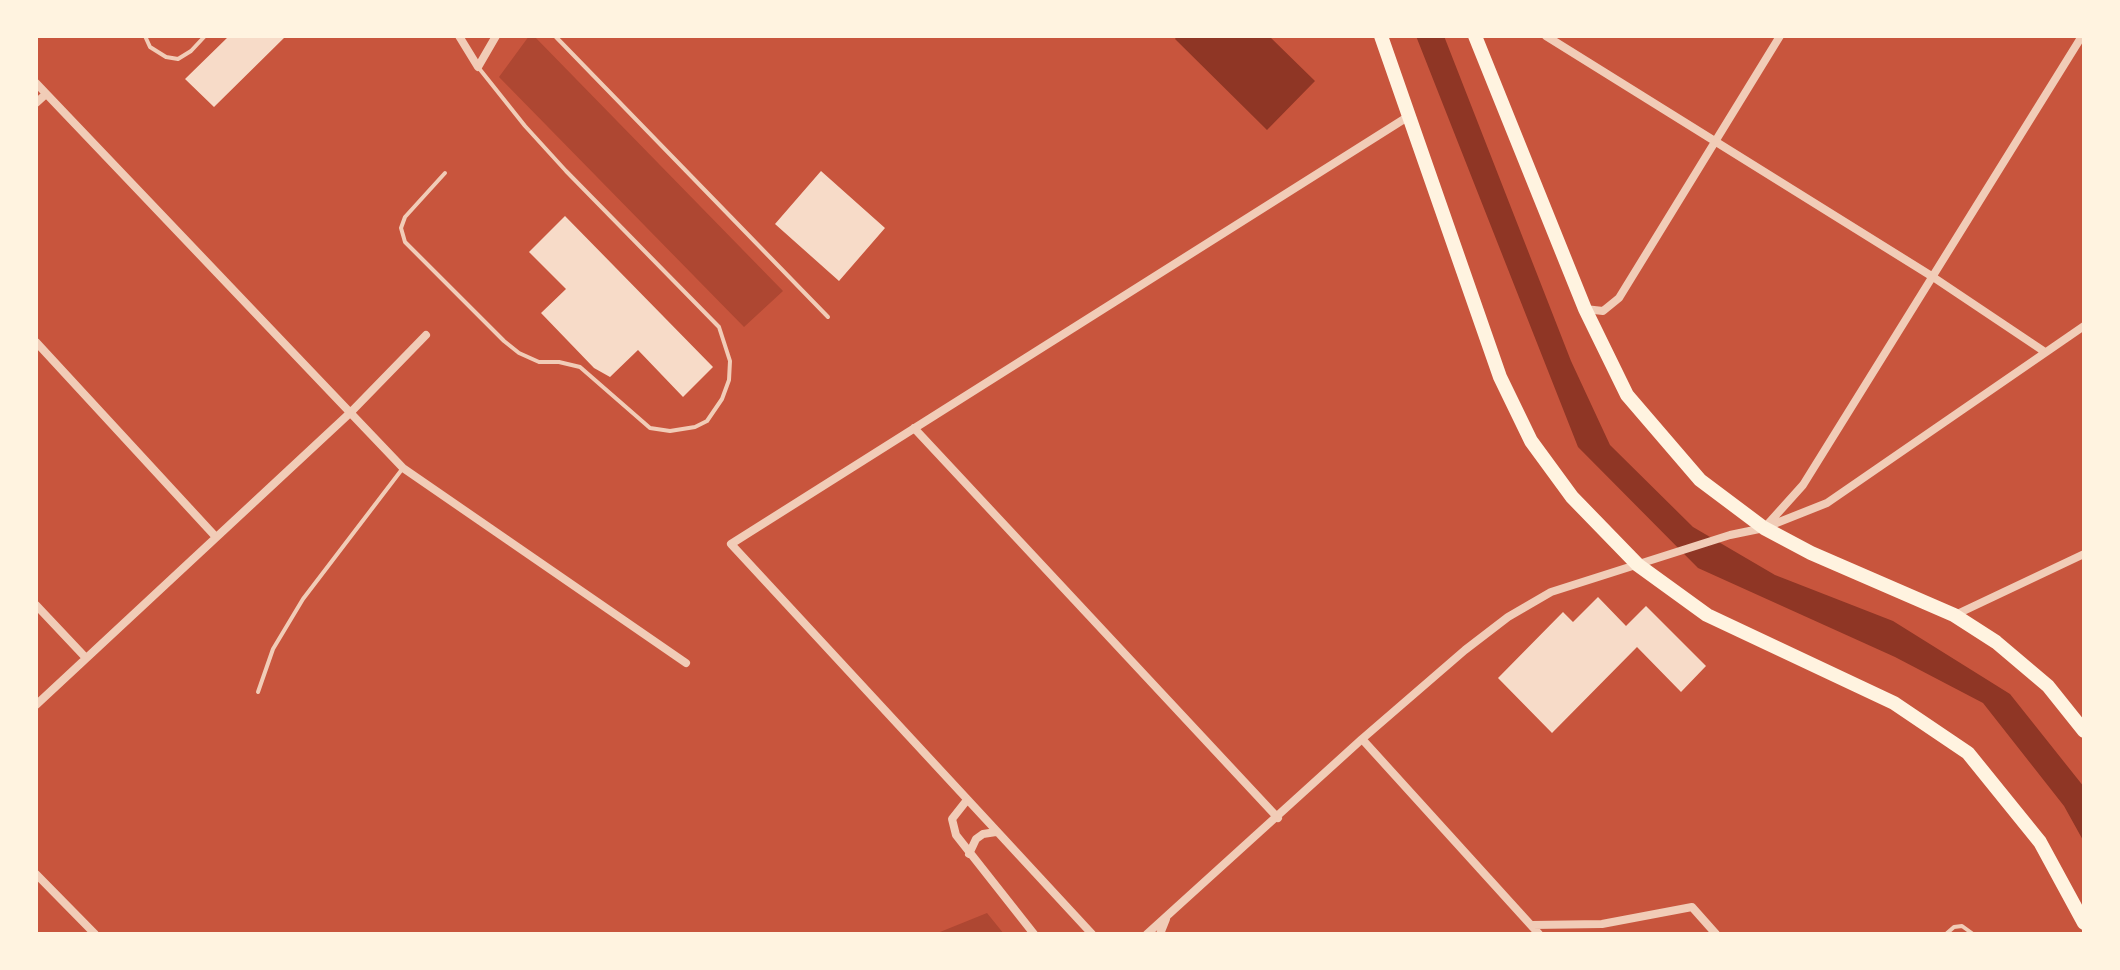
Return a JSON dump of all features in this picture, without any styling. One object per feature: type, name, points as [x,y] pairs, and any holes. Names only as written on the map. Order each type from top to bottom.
[{"type":"main road","points":[[1381,36],[1500,377],[1531,441],[1572,497],[1638,565],[1707,615],[1894,703],[1968,753],[2040,842],[2084,923]]},
{"type":"main road","points":[[1479,40],[1585,309],[1627,395],[1700,480],[1764,528],[1811,553],[1954,615],[1996,642],[2048,686],[2084,731]]},
{"type":"street","points":[[459,36],[478,67],[496,36]]},
{"type":"street","points":[[1546,36],[1933,277],[2045,352]]},
{"type":"street","points":[[1585,309],[1603,311],[1619,298],[1780,36]]},
{"type":"street","points":[[1764,528],[1803,485],[2082,36]]},
{"type":"street","points":[[36,83],[403,468],[686,663]]},
{"type":"street","points":[[36,103],[46,94]]},
{"type":"street","points":[[1092,934],[731,544],[1410,115]]},
{"type":"street","points":[[1147,934],[1362,739],[1508,617],[1551,592],[1730,535],[1764,528],[1827,503],[2084,326]]},
{"type":"street","points":[[36,705],[351,412],[426,335]]},
{"type":"street","points":[[36,342],[215,536]]},
{"type":"street","points":[[914,428],[1278,818]]},
{"type":"street","points":[[1954,615],[2084,554]]},
{"type":"street","points":[[36,605],[86,658]]},
{"type":"street","points":[[1362,739],[1539,934]]},
{"type":"street","points":[[967,800],[952,819],[956,835],[1034,934]]},
{"type":"street","points":[[969,854],[976,839],[983,834],[996,832]]},
{"type":"street","points":[[36,874],[95,934]]},
{"type":"street","points":[[1532,925],[1602,924],[1692,907],[1716,934]]},
{"type":"street","points":[[1160,934],[1167,918]]},
{"type":"street","points":[[1602,924],[1603,934]]},
{"type":"street","points":[[1565,934],[1573,926]]},
{"type":"lane","points":[[145,36],[150,47],[166,57],[178,59],[205,36]]},
{"type":"lane","points":[[555,36],[828,317]]},
{"type":"lane","points":[[445,173],[405,217],[401,228],[405,242],[519,353],[539,362],[559,362],[580,367],[650,428],[670,431],[695,427],[707,421],[722,399],[729,380],[730,361],[719,327],[556,160],[478,67]]},
{"type":"lane","points":[[258,692],[273,649],[303,599],[403,468]]},
{"type":"lane","points":[[1946,934],[1954,927],[1962,926],[1973,934]]},
{"type":"shaded area","points":[[529,36],[534,36],[783,291],[744,327],[499,77]]},
{"type":"shaded area","points":[[1177,36],[1269,36],[1315,81],[1267,130],[1175,39]]},
{"type":"shaded area","points":[[1416,36],[1444,36],[1571,361],[1610,445],[1693,527],[1775,575],[1893,621],[2010,694],[2084,787],[2084,842],[2064,806],[1983,703],[1895,657],[1698,568],[1578,447]]},
{"type":"shaded area","points":[[987,913],[1004,934],[935,934]]},
{"type":"building","points":[[229,36],[286,36],[214,107],[185,79]]},
{"type":"building","points":[[821,171],[885,228],[839,281],[775,224]]},
{"type":"building","points":[[565,216],[713,367],[683,397],[638,350],[610,377],[594,368],[541,313],[566,289],[529,252]]},
{"type":"building","points":[[1598,597],[1626,626],[1646,606],[1706,666],[1681,692],[1637,647],[1552,733],[1498,678],[1563,612],[1573,622]]}]
